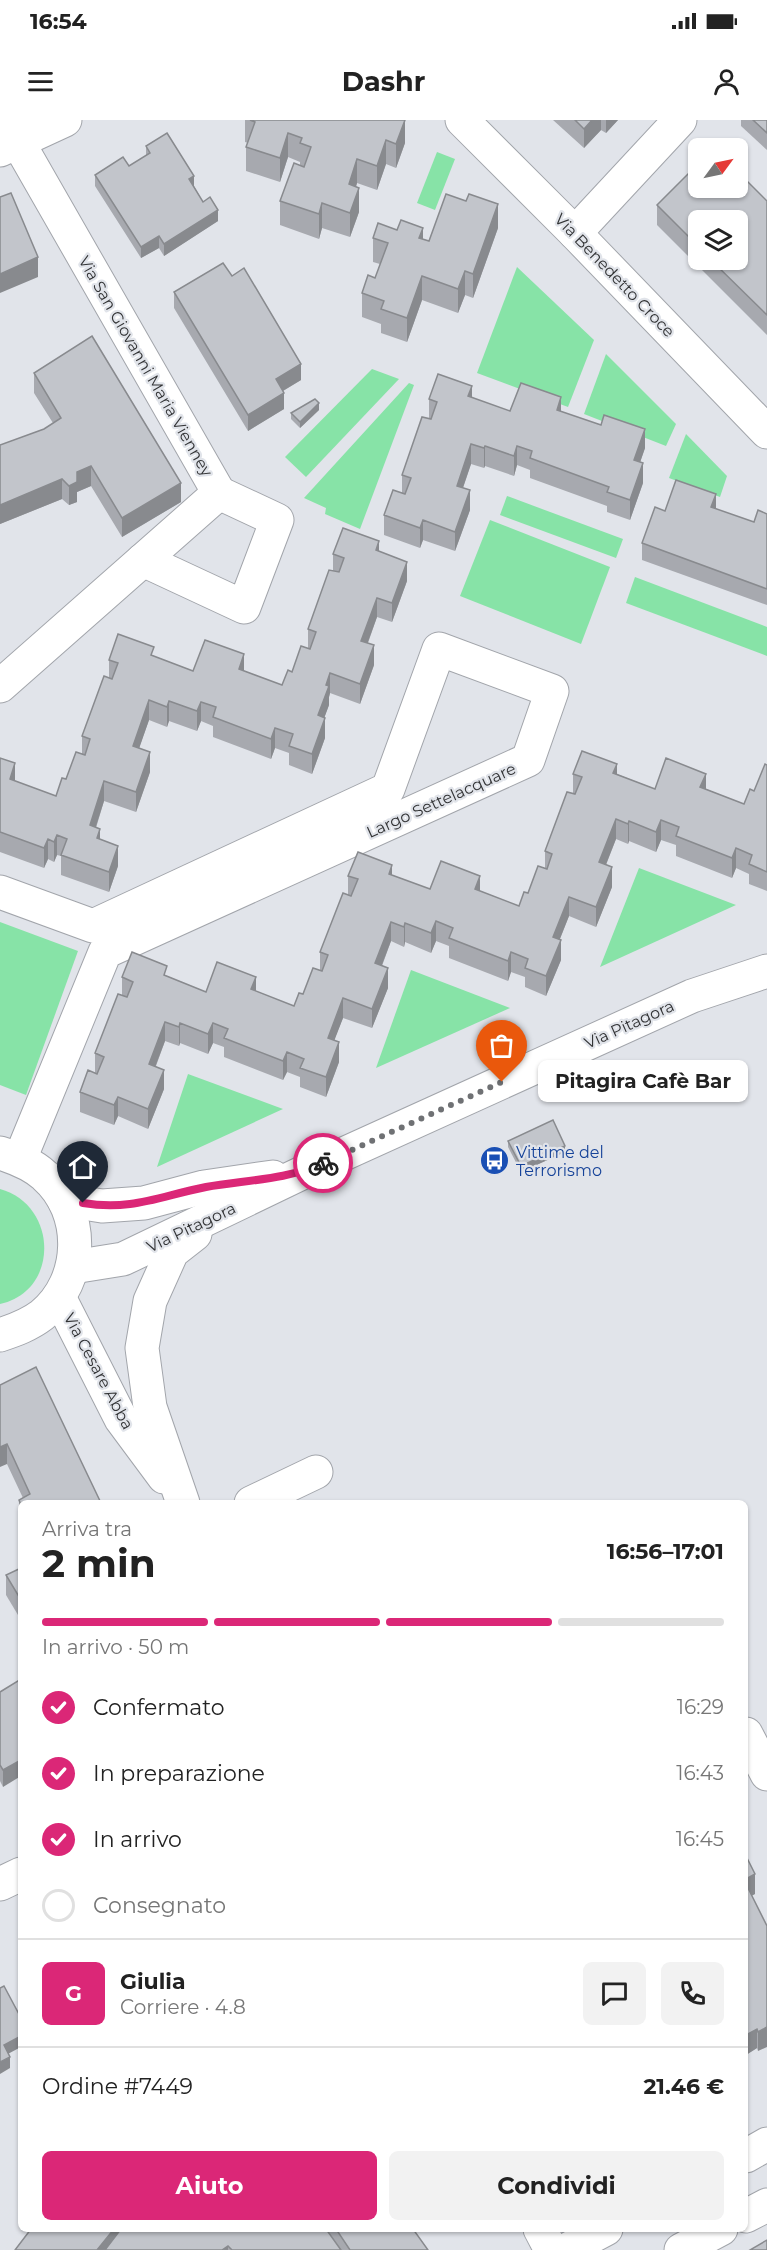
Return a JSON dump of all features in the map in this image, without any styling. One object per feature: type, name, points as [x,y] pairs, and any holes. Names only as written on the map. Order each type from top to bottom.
[{"type":"street","points":[[9,137],[65,120]]},
{"type":"street","name":"Via Benedetto Croce","points":[[462,120],[575,233],[767,432]]},
{"type":"street","points":[[575,233],[680,120]]},
{"type":"street","name":"Via San Giovanni Maria Vienney","points":[[0,686],[219,493],[9,137]]},
{"type":"street","points":[[143,560],[244,607],[277,520],[219,493]]},
{"type":"street","name":"Largo Settelacquare","points":[[439,649],[552,691],[528,760],[99,939],[388,789],[439,649]]},
{"type":"street","points":[[0,892],[99,939],[10,1156],[46,1176],[64,1200],[73,1221],[76,1244],[72,1267],[59,1297],[42,1315],[21,1328],[0,1335]]},
{"type":"street","name":"Via Pitagora","points":[[692,996],[767,947]]},
{"type":"street","name":"Via Pitagora","points":[[72,1267],[123,1259],[219,1215],[304,1172],[692,996],[767,971]]},
{"type":"street","name":"Via Pitagora","points":[[64,1200],[102,1206],[144,1203],[204,1187],[304,1172]]},
{"type":"street","name":"Via Cesare Abba","points":[[182,1500],[150,1407],[142,1348],[150,1301],[172,1252],[219,1215]]},
{"type":"street","name":"Via Cesare Abba","points":[[59,1297],[122,1419],[181,1500]]},
{"type":"street","points":[[257,1500],[316,1472]]},
{"type":"street","points":[[748,1738],[767,1774]]},
{"type":"street","points":[[0,1884],[18,1875]]},
{"type":"street","points":[[748,2155],[767,2144]]},
{"type":"street","points":[[748,2215],[767,2205]]},
{"type":"street","points":[[542,2232],[551,2250]]},
{"type":"street","points":[[566,2250],[600,2232]]},
{"type":"street","points":[[681,2250],[715,2232]]},
{"type":"green space","points":[[437,152],[455,159],[435,210],[417,203]]},
{"type":"green space","points":[[517,267],[594,340],[568,407],[477,373]]},
{"type":"green space","points":[[606,354],[676,424],[666,446],[584,414]]},
{"type":"green space","points":[[372,369],[399,379],[306,477],[285,457]]},
{"type":"green space","points":[[409,383],[414,385],[360,529],[325,514],[326,508],[304,498]]},
{"type":"green space","points":[[686,434],[727,476],[720,497],[669,478]]},
{"type":"green space","points":[[507,496],[623,539],[616,558],[500,515]]},
{"type":"green space","points":[[490,520],[610,567],[581,644],[460,596]]},
{"type":"green space","points":[[635,577],[767,627],[767,656],[626,603]]},
{"type":"green space","points":[[639,868],[736,905],[600,967]]},
{"type":"green space","points":[[0,922],[78,951],[26,1095],[0,1085]]},
{"type":"green space","points":[[411,970],[510,1008],[376,1068]]},
{"type":"green space","points":[[188,1074],[283,1109],[157,1167]]},
{"type":"green space","points":[[0,1189],[19,1198],[33,1212],[41,1229],[44,1248],[42,1266],[33,1283],[20,1296],[0,1304]]},
{"type":"building","points":[[250,120],[405,120],[396,144],[386,140],[377,166],[357,159],[349,184],[359,188],[350,213],[322,203],[319,214],[280,201],[294,163],[304,167],[311,147],[300,143],[302,138],[288,133],[280,158],[246,147],[255,122]]},
{"type":"building","points":[[575,120],[592,120],[584,129]]},
{"type":"building","points":[[753,120],[767,120],[767,133]]},
{"type":"building","points":[[167,133],[194,176],[189,179],[203,202],[210,197],[218,210],[164,244],[159,236],[141,247],[95,175],[123,157],[129,166],[150,153],[146,146]]},
{"type":"building","points":[[688,174],[688,198],[748,198],[748,182],[767,201],[767,315],[721,270],[748,270],[748,210],[688,210],[688,236],[657,205]]},
{"type":"building","points":[[11,193],[38,257],[0,274],[0,197]]},
{"type":"building","points":[[446,194],[466,201],[469,194],[498,204],[473,274],[465,271],[458,289],[422,276],[407,318],[381,309],[384,301],[362,293],[368,275],[375,278],[388,243],[373,238],[378,223],[397,230],[401,220],[423,228],[419,238],[429,241]]},
{"type":"building","points":[[223,263],[232,276],[244,268],[301,364],[276,379],[284,393],[248,415],[174,292]]},
{"type":"building","points":[[92,336],[181,483],[122,518],[91,466],[77,472],[77,482],[69,486],[62,479],[0,505],[0,445],[44,429],[61,418],[34,373]]},
{"type":"building","points":[[438,374],[472,386],[468,396],[510,411],[521,383],[561,397],[557,410],[601,425],[604,415],[645,429],[634,460],[643,463],[630,500],[607,492],[609,487],[530,458],[532,451],[517,446],[514,456],[485,446],[484,448],[471,444],[457,486],[470,490],[455,532],[423,520],[420,528],[384,515],[393,490],[405,494],[411,478],[402,475],[422,417],[431,419],[437,402],[429,399]]},
{"type":"building","points":[[315,399],[319,403],[300,422],[291,413]]},
{"type":"building","points":[[676,480],[716,494],[711,507],[754,522],[758,510],[767,514],[767,589],[642,543],[655,507],[665,511]]},
{"type":"building","points":[[343,528],[379,541],[376,550],[407,562],[392,603],[377,598],[361,641],[374,645],[360,684],[330,673],[326,685],[329,686],[318,715],[325,718],[312,754],[289,746],[293,734],[275,728],[271,739],[213,717],[216,707],[201,702],[197,711],[169,701],[167,707],[149,700],[133,746],[150,752],[136,792],[104,781],[90,825],[100,829],[97,838],[118,846],[109,872],[61,855],[67,839],[57,835],[54,842],[48,839],[44,848],[0,832],[0,758],[15,763],[10,779],[56,796],[62,778],[66,779],[76,752],[85,755],[90,739],[82,736],[104,676],[112,679],[118,663],[109,660],[118,634],[154,647],[151,655],[193,671],[205,640],[244,654],[239,669],[282,685],[288,670],[292,672],[301,646],[310,649],[316,632],[308,629],[329,570],[339,572],[344,558],[333,554]]},
{"type":"building","points":[[582,751],[617,764],[613,773],[655,789],[666,758],[706,774],[700,787],[744,804],[750,789],[754,791],[765,764],[767,765],[767,872],[749,864],[752,855],[736,848],[732,858],[676,836],[679,827],[661,820],[656,832],[629,821],[628,824],[616,819],[599,862],[612,867],[596,907],[569,897],[553,937],[561,940],[546,976],[525,968],[528,959],[511,952],[508,961],[449,938],[453,928],[436,921],[431,933],[405,923],[404,927],[391,922],[375,963],[388,968],[372,1009],[343,998],[328,1038],[339,1042],[326,1077],[300,1068],[304,1059],[287,1052],[283,1061],[224,1038],[228,1029],[213,1023],[208,1034],[180,1023],[179,1027],[165,1022],[149,1064],[164,1070],[148,1109],[118,1097],[114,1105],[80,1092],[88,1070],[97,1074],[104,1057],[95,1053],[118,994],[127,997],[133,982],[122,977],[132,952],[167,966],[164,975],[206,992],[217,962],[256,977],[251,989],[294,1006],[299,993],[303,994],[313,968],[322,971],[328,955],[320,952],[343,893],[351,896],[358,879],[348,876],[358,852],[392,865],[389,874],[430,889],[441,861],[480,876],[475,889],[519,906],[524,892],[528,893],[538,866],[547,869],[552,854],[545,851],[567,792],[575,794],[582,777],[573,774]]},
{"type":"building","points":[[553,1120],[565,1146],[521,1166],[508,1141]]},
{"type":"building","points":[[36,1367],[100,1500],[19,1500],[30,1494],[7,1444],[0,1447],[0,1385]]},
{"type":"building","points":[[18,1569],[18,1595],[6,1575]]},
{"type":"building","points":[[18,1681],[18,1762],[3,1770],[0,1765],[0,1692]]},
{"type":"building","points":[[748,1860],[755,1874],[748,1878]]},
{"type":"building","points":[[748,1888],[767,1926],[767,2027],[758,2032],[757,2029],[748,2034]]},
{"type":"building","points":[[4,1986],[18,2012],[18,2038],[4,2045],[10,2057],[0,2062],[0,1988]]},
{"type":"building","points":[[29,2232],[112,2232],[97,2250],[15,2250]]},
{"type":"building","points":[[119,2232],[328,2232],[341,2250],[232,2250],[228,2246],[222,2250],[105,2250]]},
{"type":"building","points":[[338,2232],[415,2232],[428,2250],[350,2250]]},
{"type":"building","points":[[767,2240],[767,2250],[750,2250]]},
{"type":"way so far","points":[[323,1163],[502,1082]]},
{"type":"place","name":"Pitagira Cafè Bar","points":[[502,1082]]},
{"type":"place","name":"Vittime del Terrorismo","points":[[495,1161]]},
{"type":"route","points":[[83,1203],[102,1206],[144,1203],[204,1187],[304,1172],[323,1163]]}]
